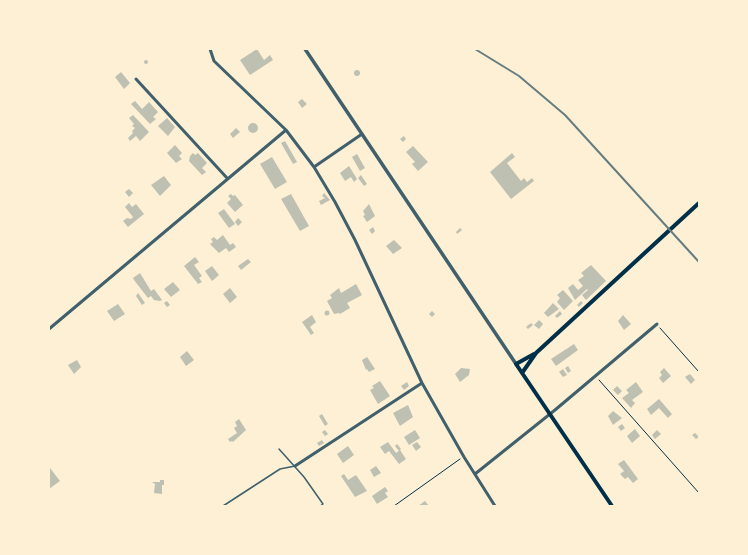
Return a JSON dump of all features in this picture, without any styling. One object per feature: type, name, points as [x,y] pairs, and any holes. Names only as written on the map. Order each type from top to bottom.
[{"type":"main road","points":[[522,373],[536,353],[699,203]]},
{"type":"main road","points":[[536,353],[516,364],[612,506]]},
{"type":"street","points":[[210,49],[212,58],[217,64],[286,130],[314,167],[355,240],[422,383],[464,457],[495,506]]},
{"type":"street","points":[[305,49],[516,364]]},
{"type":"street","points":[[136,79],[227,178]]},
{"type":"street","points":[[49,329],[286,130]]},
{"type":"street","points":[[314,167],[362,134]]},
{"type":"street","points":[[475,474],[550,414],[657,324]]},
{"type":"street","points":[[294,466],[422,383]]},
{"type":"lane","points":[[279,449],[323,504],[320,506]]},
{"type":"lane","points":[[223,506],[280,469],[294,466]]},
{"type":"path","points":[[657,324],[699,372]]},
{"type":"path","points":[[596,376],[699,493]]},
{"type":"path","points":[[394,506],[464,457]]},
{"type":"building","points":[[257,49],[264,60],[270,55],[273,60],[250,75],[240,60]]},
{"type":"building","points":[[144,60],[148,60],[148,64],[144,64]]},
{"type":"building","points":[[357,70],[360,73],[357,76],[354,73]]},
{"type":"building","points":[[121,72],[130,83],[124,89],[115,77]]},
{"type":"building","points":[[302,99],[307,104],[302,108],[298,102]]},
{"type":"building","points":[[135,101],[142,109],[149,102],[158,112],[153,117],[156,119],[150,124],[131,104]]},
{"type":"building","points":[[133,115],[149,132],[140,141],[136,136],[130,141],[128,138],[133,133],[132,131],[135,128],[132,126],[134,124],[129,118]]},
{"type":"building","points":[[167,118],[175,127],[168,136],[158,126]]},
{"type":"building","points":[[251,123],[255,123],[257,124],[257,132],[251,133],[248,130],[248,126]]},
{"type":"building","points":[[236,128],[240,132],[233,138],[230,134]]},
{"type":"building","points":[[404,136],[406,139],[403,142],[400,139]]},
{"type":"building","points":[[285,141],[297,162],[293,164],[281,143]]},
{"type":"building","points":[[175,145],[182,153],[179,156],[182,159],[176,163],[167,153]]},
{"type":"building","points":[[413,146],[428,162],[418,171],[412,164],[415,162],[406,152]]},
{"type":"building","points":[[193,153],[195,155],[198,153],[207,163],[202,168],[206,172],[202,175],[189,161],[190,156]]},
{"type":"building","points":[[512,153],[515,157],[507,163],[521,181],[524,178],[527,182],[532,178],[534,181],[511,199],[490,172]]},
{"type":"building","points":[[357,154],[365,168],[360,171],[352,157]]},
{"type":"building","points":[[272,157],[287,182],[275,189],[260,164]]},
{"type":"building","points":[[349,166],[357,179],[354,182],[351,177],[345,181],[340,173]]},
{"type":"building","points":[[361,175],[367,184],[364,186],[358,178]]},
{"type":"building","points":[[164,176],[171,185],[160,196],[151,185]]},
{"type":"building","points":[[129,189],[133,193],[129,197],[125,192]]},
{"type":"building","points":[[324,193],[330,200],[321,205],[319,201],[325,198],[322,196]]},
{"type":"building","points":[[231,194],[233,196],[235,195],[243,205],[235,212],[227,203],[231,199],[228,196]]},
{"type":"building","points":[[291,194],[309,226],[300,231],[281,199]]},
{"type":"building","points":[[129,203],[132,207],[136,204],[144,214],[128,227],[123,221],[127,218],[131,219],[133,217],[125,207]]},
{"type":"building","points":[[369,204],[375,216],[367,222],[363,216],[365,215],[363,211]]},
{"type":"building","points":[[224,209],[235,224],[229,228],[218,213]]},
{"type":"building","points":[[238,218],[242,222],[238,226],[235,222]]},
{"type":"building","points":[[373,227],[375,231],[372,234],[369,230]]},
{"type":"building","points":[[460,228],[462,230],[457,234],[456,232]]},
{"type":"building","points":[[223,235],[230,245],[233,243],[236,247],[229,252],[226,248],[219,253],[210,244],[213,242],[211,239],[214,237],[217,240]]},
{"type":"building","points":[[394,240],[402,248],[393,254],[386,246]]},
{"type":"building","points":[[195,257],[199,262],[194,265],[202,276],[199,278],[202,282],[198,284],[184,266]]},
{"type":"building","points":[[248,259],[251,262],[241,270],[238,266]]},
{"type":"building","points":[[591,265],[606,281],[586,300],[582,295],[588,290],[587,289],[575,300],[568,288],[573,284],[578,290],[583,286],[578,280],[584,276],[581,273]]},
{"type":"building","points":[[212,266],[219,275],[212,281],[205,271]]},
{"type":"building","points":[[140,273],[151,291],[154,289],[162,300],[154,300],[151,296],[148,298],[133,278]]},
{"type":"building","points":[[173,282],[180,290],[171,297],[164,289]]},
{"type":"building","points":[[356,284],[362,295],[347,303],[350,308],[340,314],[334,314],[327,301],[332,298],[330,295],[339,288],[341,293]]},
{"type":"building","points":[[230,288],[237,297],[230,303],[223,294]]},
{"type":"building","points":[[563,290],[573,301],[564,310],[557,302],[560,298],[557,295]]},
{"type":"building","points":[[138,293],[145,303],[142,305],[136,296]]},
{"type":"building","points":[[167,301],[170,305],[167,307],[164,303]]},
{"type":"building","points":[[581,301],[583,303],[579,307],[577,305]]},
{"type":"building","points":[[553,303],[559,309],[548,317],[544,313]]},
{"type":"building","points":[[118,304],[125,314],[114,321],[107,311]]},
{"type":"building","points":[[327,310],[330,313],[327,316],[324,313]]},
{"type":"building","points":[[432,311],[435,314],[432,317],[429,314]]},
{"type":"building","points":[[560,311],[562,314],[557,318],[555,316]]},
{"type":"building","points":[[312,315],[316,322],[310,327],[314,333],[311,335],[302,322]]},
{"type":"building","points":[[623,315],[631,324],[624,330],[618,321]]},
{"type":"building","points":[[539,320],[543,324],[539,329],[534,325]]},
{"type":"building","points":[[531,323],[533,325],[528,329],[526,327]]},
{"type":"building","points":[[574,344],[578,350],[556,366],[551,359]]},
{"type":"building","points":[[187,351],[194,360],[186,366],[180,357]]},
{"type":"building","points":[[367,357],[375,369],[369,372],[367,369],[366,370],[362,360]]},
{"type":"building","points":[[77,360],[81,367],[74,374],[68,365]]},
{"type":"building","points":[[568,366],[571,371],[568,373],[565,368]]},
{"type":"building","points":[[461,368],[470,369],[469,375],[460,382],[455,374]]},
{"type":"building","points":[[664,368],[671,376],[663,383],[659,378],[662,375],[660,372]]},
{"type":"building","points":[[563,369],[567,375],[563,377],[559,372]]},
{"type":"building","points":[[690,374],[695,380],[691,384],[685,377]]},
{"type":"building","points":[[380,381],[390,396],[378,404],[370,390],[374,388],[372,386]]},
{"type":"building","points":[[407,382],[409,386],[404,390],[401,386]]},
{"type":"building","points":[[636,382],[643,392],[632,400],[635,403],[631,408],[622,398],[629,393],[626,390]]},
{"type":"building","points":[[617,386],[622,391],[618,395],[613,390]]},
{"type":"building","points":[[659,399],[672,414],[668,418],[659,408],[651,415],[647,409]]},
{"type":"building","points":[[408,405],[413,417],[400,426],[393,413]]},
{"type":"building","points":[[613,411],[622,418],[613,425],[608,416]]},
{"type":"building","points":[[322,414],[328,424],[325,426],[319,416]]},
{"type":"building","points":[[239,419],[246,430],[233,442],[230,442],[228,439],[237,433],[234,428],[237,426],[235,422]]},
{"type":"building","points":[[622,424],[625,428],[621,431],[618,427]]},
{"type":"building","points":[[635,429],[640,436],[632,443],[627,436]]},
{"type":"building","points":[[325,430],[328,434],[325,436],[322,432]]},
{"type":"building","points":[[415,430],[420,438],[409,445],[404,437]]},
{"type":"building","points":[[657,430],[661,434],[655,439],[652,435]]},
{"type":"building","points":[[695,433],[699,437],[696,439],[692,435]]},
{"type":"building","points":[[322,440],[324,443],[319,446],[317,443]]},
{"type":"building","points":[[388,442],[396,453],[400,450],[406,459],[399,464],[389,451],[385,454],[380,447]]},
{"type":"building","points":[[417,442],[421,447],[416,451],[412,445]]},
{"type":"building","points":[[397,444],[401,449],[399,451],[395,446]]},
{"type":"building","points":[[348,446],[354,455],[343,463],[337,454]]},
{"type":"building","points":[[624,460],[638,479],[633,483],[628,477],[625,479],[620,474],[624,471],[618,464]]},
{"type":"building","points":[[376,466],[381,473],[374,477],[370,470]]},
{"type":"building","points":[[50,468],[60,481],[49,489],[49,469]]},
{"type":"building","points":[[344,474],[348,480],[356,475],[367,491],[355,497],[341,476]]},
{"type":"building","points":[[160,480],[164,480],[164,485],[162,485],[162,494],[154,493],[155,484],[152,482],[160,482]]},
{"type":"building","points":[[385,487],[388,491],[385,493],[388,497],[377,504],[372,496]]},
{"type":"building","points":[[425,501],[429,506],[418,506]]},
{"type":"railway","points":[[475,49],[519,76],[565,115],[699,262]]}]
